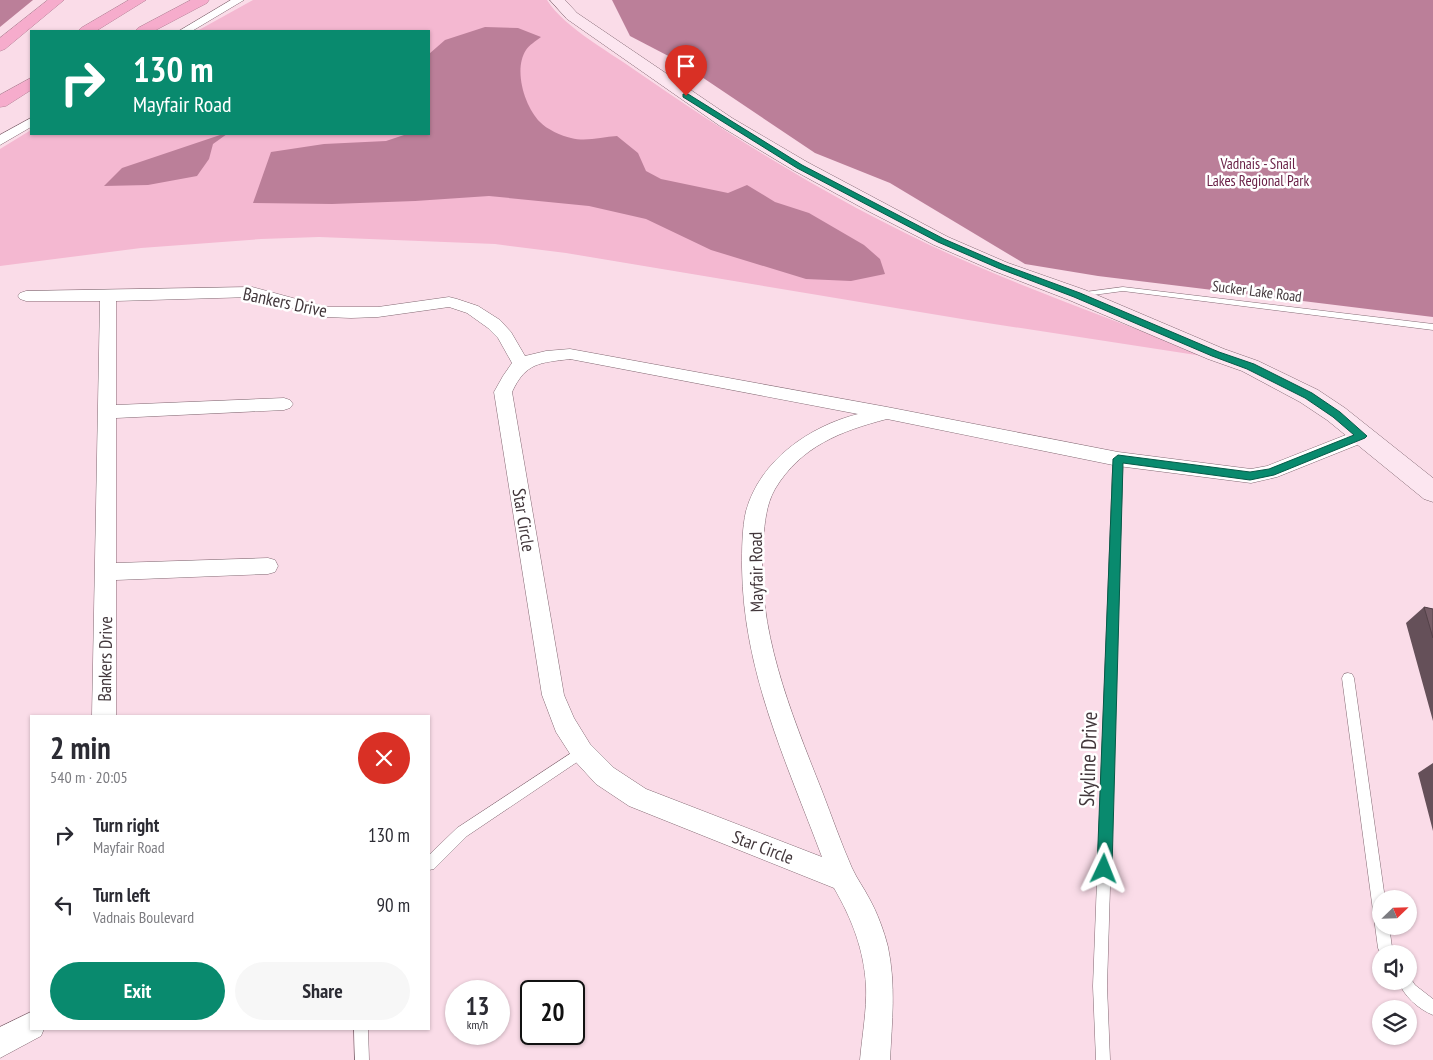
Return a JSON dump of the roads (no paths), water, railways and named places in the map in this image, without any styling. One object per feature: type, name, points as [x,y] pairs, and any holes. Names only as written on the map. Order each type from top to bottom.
[{"type":"highway","points":[[0,46],[57,0]]},
{"type":"highway","points":[[88,30],[139,0]]},
{"type":"highway","points":[[138,27],[202,0]]},
{"type":"highway","points":[[138,27],[163,4]]},
{"type":"highway","points":[[0,102],[30,85]]},
{"type":"highway","points":[[0,110],[30,94]]},
{"type":"street","points":[[186,30],[239,0]]},
{"type":"street","points":[[557,0],[572,16],[686,96],[762,145],[875,207],[941,240],[1001,267],[1077,295],[1216,354],[1250,366],[1286,383],[1336,414],[1433,492]]},
{"type":"street","points":[[0,141],[30,123]]},
{"type":"street","name":"Bankers Drive","points":[[104,715],[108,296],[252,292],[326,312],[351,313],[385,311],[448,302],[459,303],[485,317],[498,327],[506,338],[515,357],[521,362]]},
{"type":"street","points":[[26,296],[108,296]]},
{"type":"street","points":[[521,362],[570,354],[887,413]]},
{"type":"street","name":"Star Circle","points":[[521,362],[509,378],[504,392],[553,695],[564,724],[582,752],[605,776],[638,798],[843,878]]},
{"type":"street","points":[[107,412],[284,404]]},
{"type":"street","name":"Mayfair Road","points":[[875,1060],[880,987],[874,946],[861,909],[843,878],[775,701],[761,650],[753,590],[752,553],[756,511],[766,488],[780,468],[799,450],[822,434],[848,423],[887,413],[1118,459],[1250,476],[1270,472],[1361,436]]},
{"type":"street","points":[[106,572],[268,566]]},
{"type":"street","points":[[0,1043],[30,1027]]},
{"type":"lane","name":"Sucker Lake Road","points":[[1077,295],[1123,289],[1433,327]]},
{"type":"lane","name":"Skyline Drive","points":[[1103,1060],[1101,976],[1118,459]]},
{"type":"lane","points":[[1348,678],[1377,890]]},
{"type":"lane","points":[[430,863],[462,832],[582,752]]},
{"type":"lane","points":[[1410,990],[1433,1008]]},
{"type":"lane","points":[[361,1030],[362,1060]]},
{"type":"park label","name":"Vadnais - Snail Lakes Regional Park","points":[[1258,172]]}]
